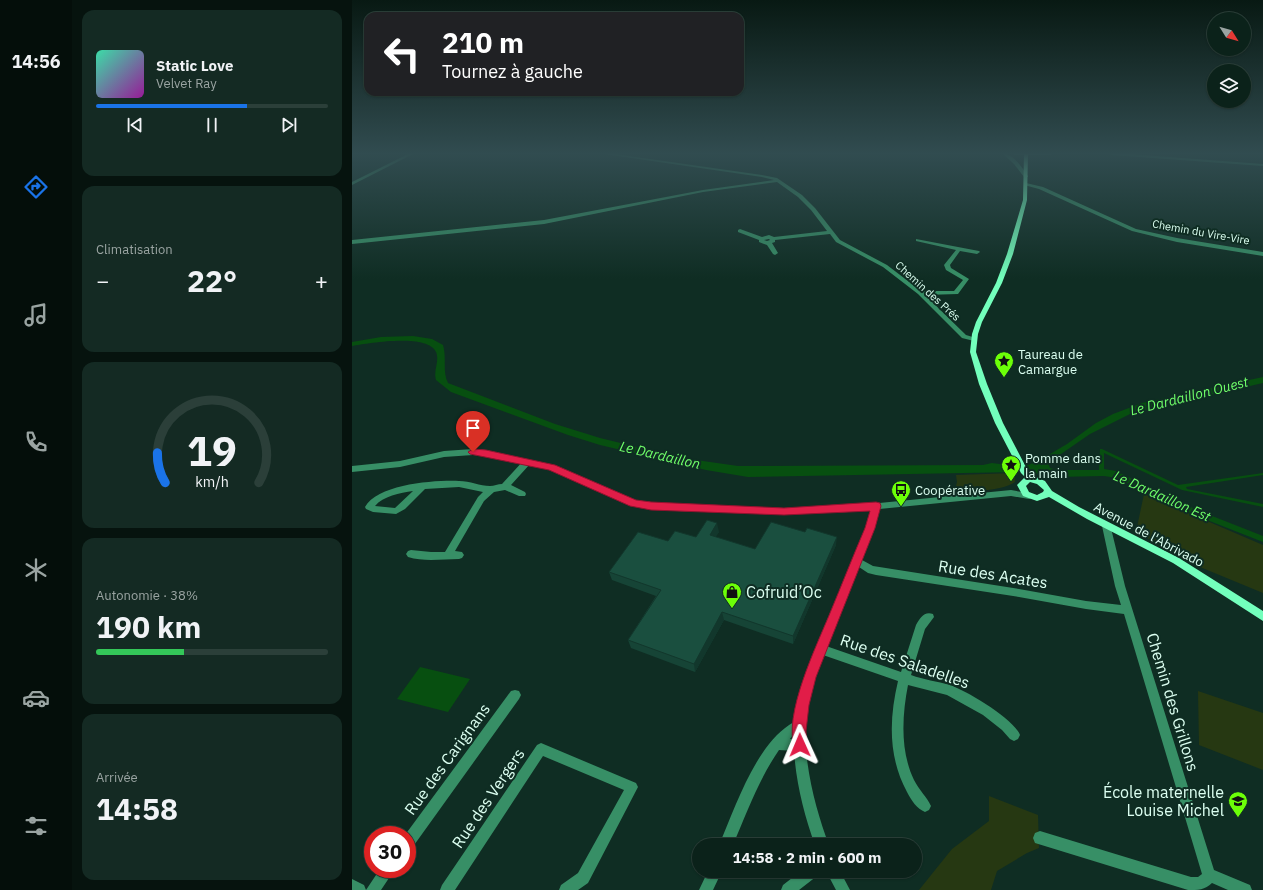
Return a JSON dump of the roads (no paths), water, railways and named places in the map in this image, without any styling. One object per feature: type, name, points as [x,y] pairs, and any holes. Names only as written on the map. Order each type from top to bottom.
[{"type":"main road","points":[[1025,196],[1010,254],[999,283],[979,322],[974,339],[974,358],[999,423],[1026,480],[1029,496]]},
{"type":"main road","points":[[1026,480],[1045,484],[1044,495]]},
{"type":"main road","name":"Avenue de l'Abrivado","points":[[1029,496],[1044,495],[1061,502],[1163,553],[1192,570],[1263,617]]},
{"type":"street","points":[[352,242],[550,221],[680,196]]},
{"type":"street","name":"Chemin des Prés","points":[[797,196],[807,203],[830,232],[844,245],[885,266],[920,293],[964,337],[974,339]]},
{"type":"street","name":"Chemin du Vire-Vire","points":[[1058,196],[1134,230],[1177,240],[1263,254]]},
{"type":"street","points":[[740,231],[762,239],[760,240],[762,242],[830,232]]},
{"type":"street","points":[[918,240],[977,252]]},
{"type":"street","points":[[771,241],[775,253]]},
{"type":"street","points":[[920,293],[929,292],[952,294],[957,292],[966,278],[946,266],[959,249]]},
{"type":"street","points":[[352,469],[400,464],[459,452],[486,453],[552,468],[567,473],[634,503],[651,506],[784,512],[849,509],[1012,494],[1029,496]]},
{"type":"street","points":[[504,487],[527,462]]},
{"type":"street","points":[[1012,494],[1026,480]]},
{"type":"street","points":[[423,486],[396,511],[373,509],[369,507],[372,501],[378,498],[398,491],[423,486],[459,484],[491,489],[504,487],[522,494]]},
{"type":"street","points":[[448,555],[481,499],[491,489]]},
{"type":"street","points":[[819,838],[813,821],[806,791],[800,745],[802,705],[820,649],[870,528],[876,506]]},
{"type":"street","name":"Chemin des Grillons","points":[[1108,526],[1114,562],[1127,610],[1209,875]]},
{"type":"street","points":[[1111,538],[1122,533]]},
{"type":"street","points":[[411,554],[431,556],[459,555]]},
{"type":"street","name":"Rue des Acates","points":[[856,561],[871,570],[1086,605],[1127,610]]},
{"type":"street","points":[[925,806],[910,789],[898,750],[896,737],[898,703],[920,628],[924,621],[929,617]]},
{"type":"street","name":"Rue des Saladelles","points":[[820,649],[905,679],[959,694],[992,714],[1014,736]]},
{"type":"street","name":"Rue des Carignans","points":[[416,831],[515,696]]},
{"type":"street","points":[[729,838],[757,775],[777,744],[787,733],[800,725]]},
{"type":"street","points":[[777,744],[800,745]]},
{"type":"street","name":"Rue des Vergers","points":[[447,890],[541,749],[632,787],[583,878],[566,890]]},
{"type":"street","points":[[1040,838],[1191,884],[1198,885],[1205,881],[1209,875],[1245,890]]},
{"type":"street","points":[[373,890],[382,878]]},
{"type":"street","points":[[706,890],[712,878]]},
{"type":"street","points":[[788,890],[803,878]]},
{"type":"street","points":[[837,878],[843,890]]},
{"type":"street","points":[[352,886],[359,890]]},
{"type":"water","name":"Le Dardaillon","points":[[413,336],[432,339],[443,345],[445,355],[445,374],[448,383],[555,424],[600,438],[682,458],[738,466],[983,465],[992,463],[1015,466],[1018,472],[748,477],[706,470],[600,445],[568,435],[451,392],[436,380],[435,373],[437,355],[431,346],[410,341],[397,341],[352,346],[352,342],[381,337]]},
{"type":"water","points":[[1263,377],[1263,383],[1132,413],[1090,434],[1048,463],[1050,468],[1058,470],[1099,470],[1100,449],[1102,449],[1178,485],[1263,473],[1263,475],[1186,487],[1187,489],[1263,504],[1263,507],[1182,490],[1104,453],[1104,469],[1116,471],[1197,510],[1263,536],[1263,542],[1156,498],[1117,478],[1104,476],[1055,477],[1034,473],[1026,466],[1040,460],[1067,444],[1096,423],[1113,414],[1142,403]]},
{"type":"water","points":[[420,667],[470,679],[448,712],[397,699]]},
{"type":"place","name":"Taureau de Camargue","points":[[1004,378]]},
{"type":"place","name":"Pomme dans la main","points":[[1011,482]]},
{"type":"place","name":"Coopérative","points":[[901,507]]},
{"type":"place","name":"Cofruid’Oc","points":[[732,609]]},
{"type":"place","name":"École maternelle Louise Michel","points":[[1238,818]]},
{"type":"water label","name":"Le Dardaillon Ouest","points":[[1189,396]]},
{"type":"water label","name":"Le Dardaillon Est","points":[[1162,496]]}]
